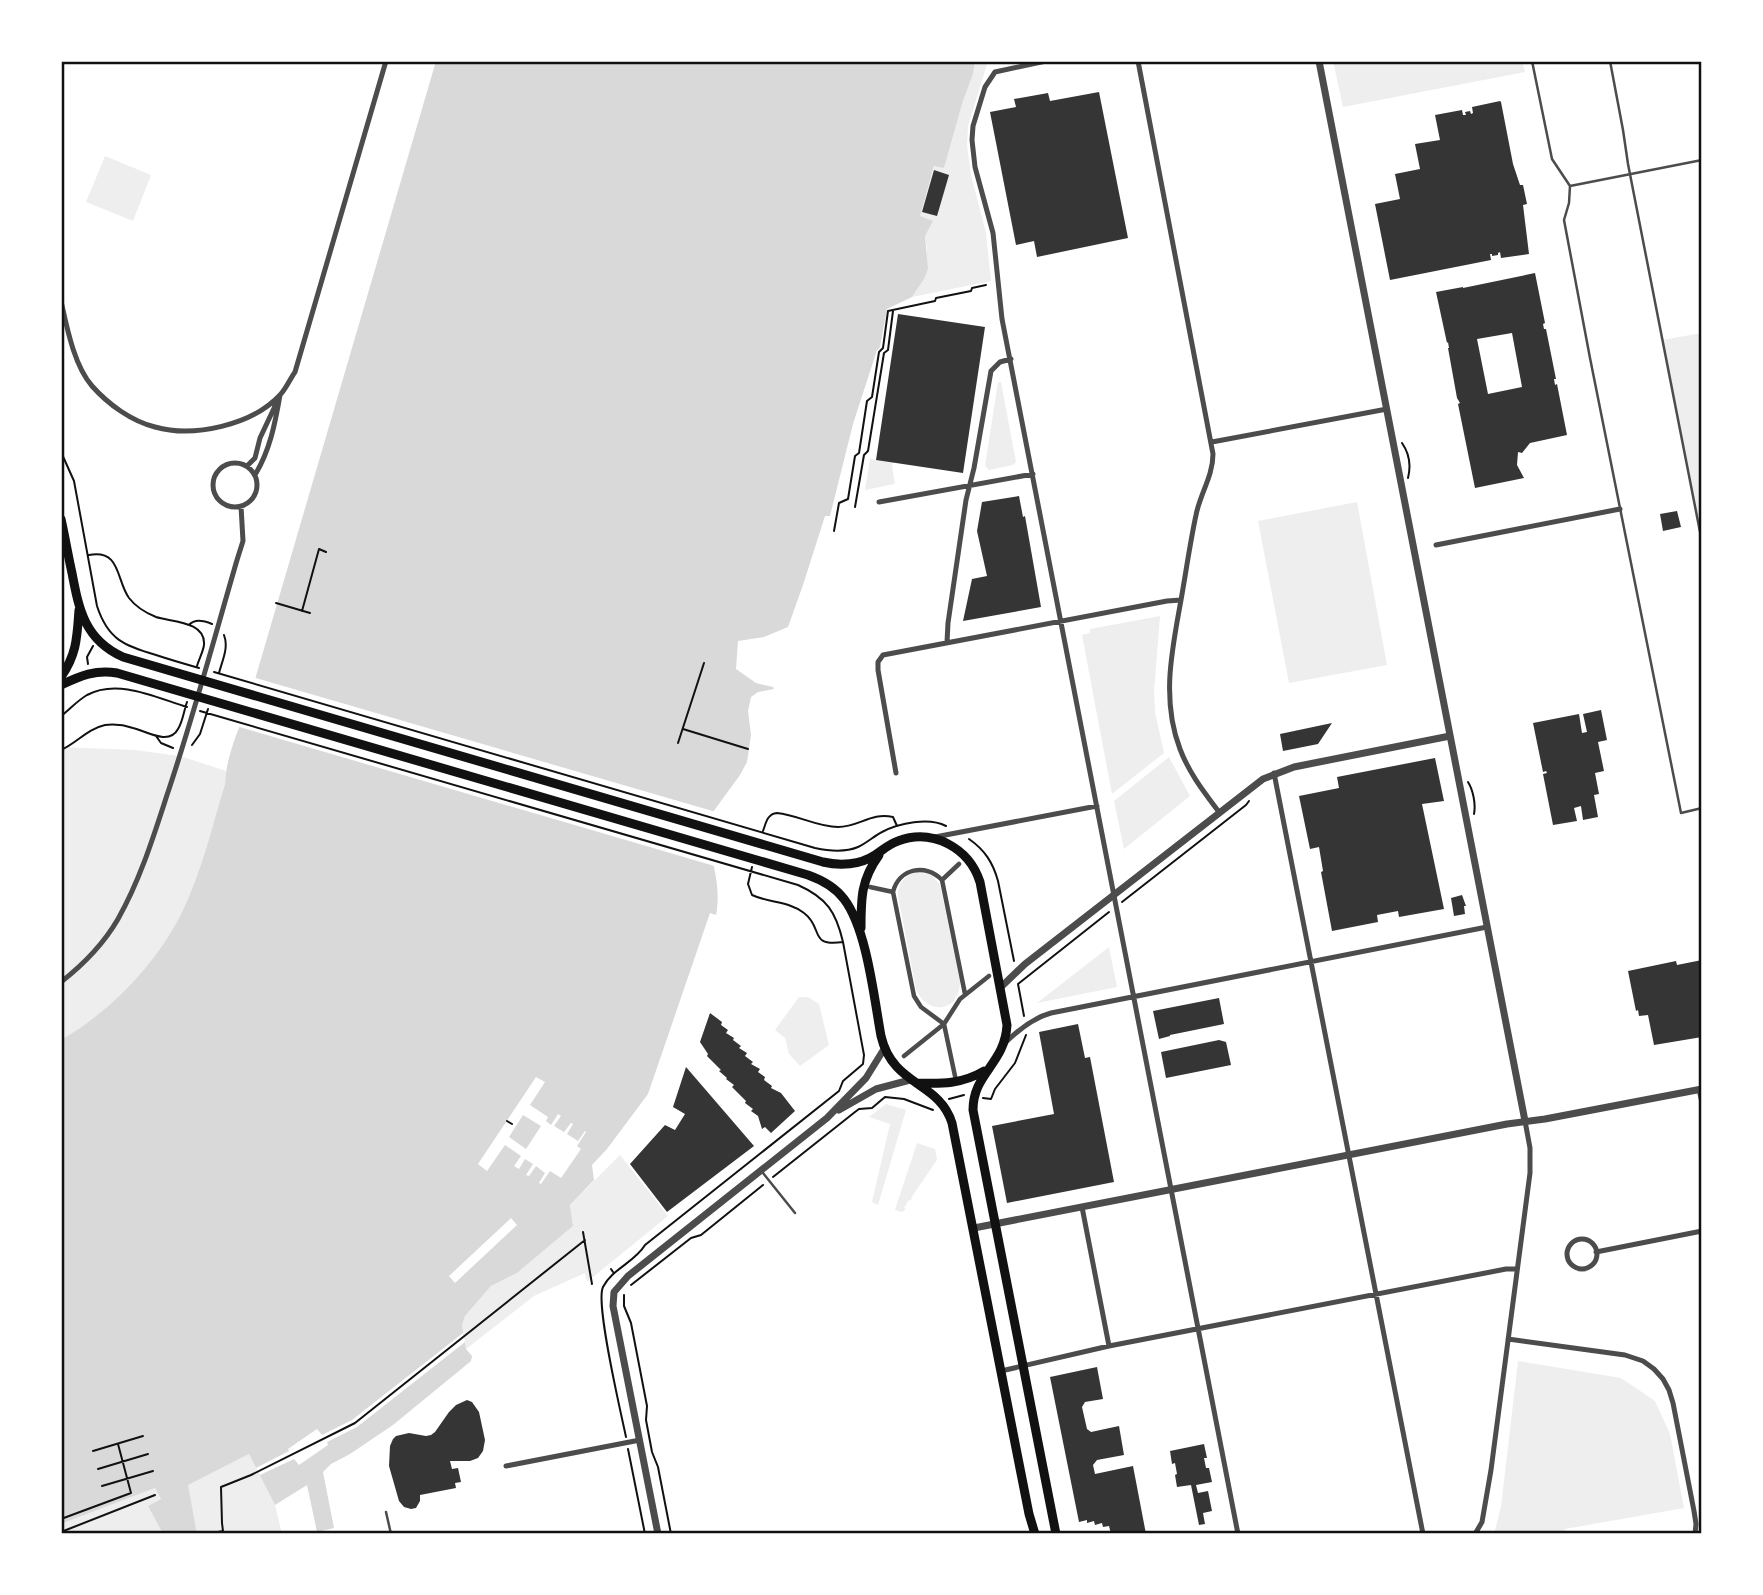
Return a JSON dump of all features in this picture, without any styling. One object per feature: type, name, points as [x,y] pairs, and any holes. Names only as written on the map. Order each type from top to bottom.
[{"type":"main road","points":[[61,519],[79,608],[75,652],[61,677]]},
{"type":"main road","points":[[79,608],[94,636],[108,649],[123,657],[823,862],[837,864],[862,861],[896,842],[919,837],[933,838],[960,851],[978,875],[1007,1025],[1004,1044],[977,1088],[973,1107],[1056,1534]]},
{"type":"main road","points":[[61,685],[89,673],[117,673],[816,877],[834,888],[847,902],[861,934]]},
{"type":"main road","points":[[882,850],[863,886],[861,934],[884,1049],[893,1064],[943,1104],[951,1118],[1033,1534]]},
{"type":"main road","points":[[912,1081],[956,1083],[991,1067]]},
{"type":"street","points":[[247,466],[254,458],[260,438],[295,372],[387,61]]},
{"type":"street","points":[[1046,61],[1000,70],[992,75],[985,87],[974,121],[972,144],[993,233],[1002,319],[1238,1534]]},
{"type":"street","points":[[1138,61],[1214,457],[1198,507],[1169,669],[1169,695],[1177,739],[1188,768],[1219,812]]},
{"type":"street","points":[[1319,61],[1530,1148],[1531,1164],[1482,1522],[1475,1534]]},
{"type":"street","points":[[61,301],[69,339],[91,385],[123,413],[153,427],[184,431],[229,424],[258,412],[281,395]]},
{"type":"street","points":[[947,642],[947,623],[992,371],[1000,362],[1010,359]]},
{"type":"street","points":[[255,475],[271,440],[281,395]]},
{"type":"street","points":[[1212,442],[1387,409]]},
{"type":"street","points":[[228,465],[247,466],[255,475],[257,490],[248,502],[241,506],[228,505],[215,491],[218,472],[228,465]]},
{"type":"street","points":[[879,502],[1033,474]]},
{"type":"street","points":[[61,982],[81,967],[96,950],[117,921],[138,879],[180,756],[243,541],[241,506]]},
{"type":"street","points":[[1436,545],[1620,509]]},
{"type":"street","points":[[896,773],[878,670],[879,659],[883,655],[1181,600]]},
{"type":"street","points":[[1001,987],[1025,964],[1259,781],[1294,767],[1450,736]]},
{"type":"street","points":[[1274,773],[1423,1534]]},
{"type":"street","points":[[933,838],[1097,806]]},
{"type":"street","points":[[942,880],[959,864]]},
{"type":"street","points":[[955,1076],[944,1024],[921,1007],[914,996],[893,892],[899,879],[912,870],[929,871],[942,880],[965,993]]},
{"type":"street","points":[[870,887],[893,892]]},
{"type":"street","points":[[1004,1044],[1020,1029],[1046,1015],[1487,927]]},
{"type":"street","points":[[904,1056],[944,1024],[965,993],[989,976]]},
{"type":"street","points":[[827,1118],[866,1078],[884,1049]]},
{"type":"street","points":[[658,1534],[613,1306],[614,1292],[628,1276],[827,1118],[876,1089],[912,1081]]},
{"type":"street","points":[[974,1228],[1700,1089],[1702,1103]]},
{"type":"street","points":[[1082,1207],[1110,1346]]},
{"type":"street","points":[[1596,1252],[1702,1231]]},
{"type":"street","points":[[1582,1239],[1592,1243],[1596,1252],[1595,1261],[1583,1269],[1574,1267],[1567,1255],[1569,1246],[1582,1239]]},
{"type":"street","points":[[1002,1371],[1198,1328],[1517,1269]]},
{"type":"street","points":[[1508,1339],[1625,1355],[1654,1369],[1666,1384],[1673,1403],[1693,1504],[1695,1534]]},
{"type":"street","points":[[506,1466],[640,1440]]},
{"type":"lane","points":[[1532,61],[1552,159],[1570,186],[1564,220],[1681,813],[1702,808]]},
{"type":"lane","points":[[1610,61],[1702,542]]},
{"type":"lane","points":[[1570,186],[1702,160]]},
{"type":"lane","points":[[761,1170],[795,1213]]},
{"type":"lane","points":[[386,1512],[391,1534]]},
{"type":"path","points":[[834,531],[839,503],[848,499],[867,401],[872,397],[879,352],[883,348],[888,311],[935,301],[936,298],[986,285]]},
{"type":"path","points":[[855,507],[863,455],[868,452],[884,353],[888,350],[893,310]]},
{"type":"path","points":[[61,452],[74,481],[97,606],[107,629],[131,648],[197,668]]},
{"type":"path","points":[[302,611],[319,549],[326,552]]},
{"type":"path","points":[[276,603],[310,613]]},
{"type":"path","points":[[189,625],[200,621],[214,625]]},
{"type":"path","points":[[88,663],[87,657],[92,647]]},
{"type":"path","points":[[678,743],[704,663]]},
{"type":"path","points":[[211,671],[815,848],[845,850],[858,847],[884,830],[914,823],[938,822]]},
{"type":"path","points":[[61,716],[86,696],[107,689],[127,690],[186,707]]},
{"type":"path","points":[[199,711],[770,877],[817,895],[832,912],[838,925],[864,1055],[863,1064],[842,1081],[839,1091],[645,1245],[639,1254],[613,1272],[602,1289],[602,1313],[622,1420]]},
{"type":"path","points":[[683,729],[748,749]]},
{"type":"path","points":[[155,735],[160,743],[177,749]]},
{"type":"path","points":[[1466,778],[1475,807],[1473,819]]},
{"type":"path","points":[[1136,891],[1246,805],[1251,796]]},
{"type":"path","points":[[976,844],[988,857],[997,876],[1015,968]]},
{"type":"path","points":[[1024,1021],[1018,984],[1096,922]]},
{"type":"path","points":[[983,1098],[991,1099],[995,1089],[1011,1069],[1026,1035],[1024,1032]]},
{"type":"path","points":[[950,1098],[965,1095]]},
{"type":"path","points":[[628,1288],[691,1238],[701,1235],[859,1109],[872,1108],[885,1097],[904,1099],[935,1110]]},
{"type":"path","points":[[507,1121],[512,1124]]},
{"type":"path","points":[[583,1232],[592,1284]]},
{"type":"path","points":[[208,1534],[223,1531],[222,1487],[355,1423],[585,1240]]},
{"type":"path","points":[[625,1291],[624,1306],[631,1322],[647,1406],[646,1423],[671,1534]]},
{"type":"path","points":[[93,1451],[143,1436]]},
{"type":"path","points":[[61,1519],[131,1493],[118,1444]]},
{"type":"path","points":[[98,1469],[148,1454]]},
{"type":"path","points":[[631,1461],[645,1534]]},
{"type":"path","points":[[102,1486],[153,1471]]},
{"type":"path","points":[[61,1532],[155,1495]]},
{"type":"shaded area","points":[[436,61],[975,61],[944,168],[934,166],[920,216],[933,221],[925,236],[928,269],[912,297],[887,309],[880,347],[853,424],[830,516],[825,516],[788,627],[764,637],[738,641],[736,669],[756,683],[774,689],[758,692],[751,697],[748,711],[751,735],[747,762],[702,827],[717,881],[716,915],[710,913],[648,1094],[592,1165],[594,1180],[570,1205],[573,1226],[517,1273],[491,1286],[465,1316],[462,1325],[466,1349],[472,1356],[471,1361],[393,1425],[331,1464],[323,1472],[334,1528],[317,1532],[307,1485],[275,1505],[249,1454],[188,1485],[197,1534],[163,1534],[148,1506],[161,1499],[155,1488],[61,1524],[61,1040],[115,1000],[146,967],[172,931],[195,881]]},
{"type":"shaded area","points":[[975,61],[988,61],[968,126],[967,145],[971,175],[986,233],[991,281],[912,297],[924,279],[927,249],[919,217],[935,165],[944,168]]},
{"type":"shaded area","points":[[1333,61],[1522,61],[1525,72],[1343,107]]},
{"type":"shaded area","points":[[105,156],[151,175],[133,221],[86,202]]},
{"type":"shaded area","points":[[1702,333],[1702,542],[1662,340]]},
{"type":"shaded area","points":[[998,382],[1001,382],[1016,462],[989,470],[985,466]]},
{"type":"shaded area","points":[[870,459],[893,462],[895,484],[865,490]]},
{"type":"shaded area","points":[[1357,502],[1387,665],[1289,683],[1258,521]]},
{"type":"shaded area","points":[[1160,616],[1154,692],[1155,712],[1164,753],[1112,794],[1082,635],[1090,633],[1090,629]]},
{"type":"shaded area","points":[[61,747],[135,750],[180,756],[226,771],[225,784],[201,865],[172,931],[146,967],[115,1000],[61,1040]]},
{"type":"shaded area","points":[[1169,757],[1190,796],[1124,849],[1114,801]]},
{"type":"shaded area","points":[[919,872],[932,875],[940,885],[960,981],[955,999],[942,1007],[928,1004],[916,989],[898,896],[899,887],[904,880]]},
{"type":"shaded area","points":[[1109,947],[1117,987],[1037,1003]]},
{"type":"shaded area","points":[[799,997],[808,997],[819,1004],[829,1045],[800,1066],[789,1054],[785,1038],[775,1030]]},
{"type":"shaded area","points":[[886,1104],[906,1110],[878,1205],[872,1202],[890,1124],[869,1117]]},
{"type":"shaded area","points":[[917,1143],[935,1149],[937,1160],[902,1212],[895,1210]]},
{"type":"shaded area","points":[[620,1155],[668,1216],[587,1282],[585,1273],[534,1296],[466,1349],[462,1325],[465,1316],[491,1286],[517,1273],[573,1226],[570,1205]]},
{"type":"shaded area","points":[[1518,1361],[1621,1378],[1655,1401],[1670,1434],[1684,1508],[1565,1529],[1564,1534],[1494,1534],[1501,1507]]},
{"type":"shaded area","points":[[249,1454],[275,1505],[282,1534],[197,1534],[187,1485]]},
{"type":"shaded area","points":[[155,1488],[161,1499],[148,1506],[163,1534],[61,1534],[61,1524]]},
{"type":"pier","points":[[252,677],[716,812],[704,832],[718,867],[236,726]]},
{"type":"pier","points":[[536,1077],[545,1082],[530,1105],[548,1117],[546,1121],[551,1125],[558,1114],[561,1116],[554,1126],[564,1132],[573,1124],[567,1134],[578,1141],[586,1132],[577,1146],[581,1149],[561,1178],[550,1171],[541,1184],[539,1183],[545,1173],[536,1166],[529,1176],[526,1175],[533,1164],[525,1159],[519,1169],[514,1166],[521,1156],[505,1145],[487,1171],[478,1164]],"holes":[[[523,1115],[541,1126],[526,1149],[509,1137]]]},
{"type":"pier","points":[[511,1218],[517,1225],[455,1283],[449,1276]]},
{"type":"pier","points":[[463,1333],[465,1342],[357,1427],[327,1442],[328,1445],[299,1465],[294,1459],[260,1475],[256,1468],[289,1451],[288,1449],[317,1429],[322,1435],[352,1420]]},
{"type":"building","points":[[1099,92],[1128,238],[1037,257],[1034,241],[1016,245],[990,112],[1016,107],[1014,99],[1048,93],[1050,101]]},
{"type":"building","points":[[1500,101],[1513,164],[1520,185],[1523,185],[1527,204],[1523,205],[1529,254],[1501,258],[1500,252],[1498,255],[1490,254],[1491,260],[1390,280],[1375,204],[1400,199],[1395,174],[1420,169],[1415,144],[1440,140],[1435,115],[1462,110],[1463,115],[1470,111],[1471,114],[1472,107]]},
{"type":"building","points":[[934,170],[949,175],[937,216],[922,212]]},
{"type":"building","points":[[1535,273],[1567,435],[1530,443],[1522,453],[1518,452],[1517,465],[1524,478],[1475,488],[1436,292]],"holes":[[[1512,333],[1522,387],[1488,394],[1477,339]]]},
{"type":"building","points":[[898,314],[985,327],[963,473],[876,460]]},
{"type":"building","points":[[1019,496],[1041,607],[963,621],[972,579],[987,576],[977,531],[982,502]]},
{"type":"building","points":[[1677,511],[1681,527],[1663,531],[1660,514]]},
{"type":"building","points":[[1601,710],[1607,740],[1598,742],[1604,771],[1595,773],[1599,794],[1594,795],[1598,817],[1583,820],[1581,806],[1574,808],[1577,821],[1553,825],[1543,774],[1547,773],[1543,772],[1533,723],[1579,714],[1582,733],[1587,732],[1583,714]]},
{"type":"building","points":[[1332,723],[1318,744],[1283,751],[1280,734]]},
{"type":"building","points":[[1435,758],[1444,801],[1422,804],[1444,909],[1399,917],[1398,911],[1377,915],[1378,922],[1332,931],[1319,847],[1310,849],[1299,796],[1339,788],[1337,777]]},
{"type":"building","points":[[1462,895],[1466,906],[1465,914],[1454,916],[1451,898]]},
{"type":"building","points":[[1702,960],[1702,1037],[1654,1045],[1648,1015],[1639,1016],[1638,1010],[1636,1011],[1628,971],[1676,961],[1677,965]]},
{"type":"building","points":[[1219,998],[1224,1024],[1159,1039],[1153,1011]]},
{"type":"building","points":[[710,1013],[722,1022],[721,1025],[728,1030],[726,1033],[747,1053],[745,1056],[753,1062],[751,1064],[760,1069],[758,1072],[765,1077],[764,1080],[771,1088],[781,1093],[795,1111],[771,1133],[765,1127],[762,1129],[758,1116],[751,1111],[753,1109],[745,1103],[732,1087],[734,1085],[707,1056],[700,1042]]},
{"type":"building","points":[[1078,1024],[1085,1058],[1090,1057],[1114,1182],[1007,1203],[992,1126],[1054,1114],[1039,1032]]},
{"type":"building","points":[[1219,1040],[1226,1042],[1231,1065],[1166,1078],[1161,1052]]},
{"type":"building","points":[[686,1067],[754,1146],[667,1212],[630,1164],[665,1125],[675,1130],[685,1114],[673,1107]]},
{"type":"building","points":[[1097,1367],[1103,1399],[1085,1402],[1082,1407],[1087,1429],[1091,1432],[1119,1426],[1124,1455],[1097,1460],[1093,1465],[1095,1474],[1133,1466],[1146,1534],[1111,1534],[1109,1526],[1103,1527],[1102,1523],[1095,1525],[1094,1521],[1087,1523],[1087,1520],[1079,1522],[1050,1377]]},
{"type":"building","points":[[467,1400],[472,1402],[479,1412],[485,1440],[483,1451],[478,1458],[470,1461],[450,1461],[452,1469],[458,1468],[461,1482],[455,1483],[456,1488],[420,1495],[416,1508],[404,1507],[399,1501],[389,1466],[393,1439],[409,1433],[431,1435],[456,1405]]},
{"type":"building","points":[[1204,1444],[1206,1468],[1209,1468],[1212,1482],[1196,1485],[1198,1493],[1208,1491],[1212,1511],[1203,1513],[1205,1524],[1199,1525],[1191,1485],[1177,1487],[1175,1463],[1172,1464],[1170,1451]]}]
